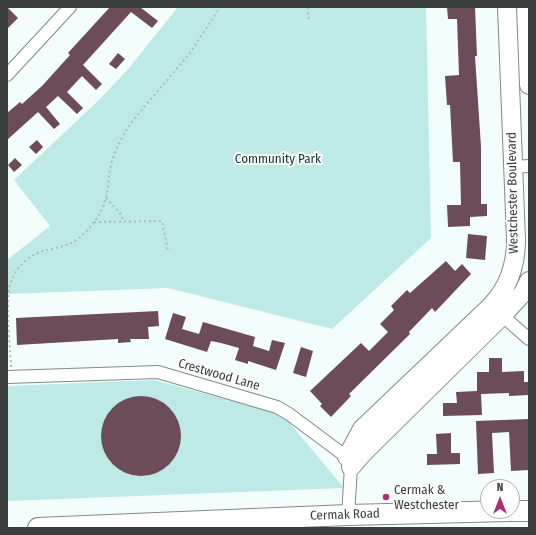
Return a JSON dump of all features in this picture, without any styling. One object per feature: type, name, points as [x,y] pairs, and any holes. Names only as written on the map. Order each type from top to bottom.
[{"type":"main road","name":"Cermak Road","points":[[38,528],[348,515],[480,512]]},
{"type":"street","points":[[7,75],[70,7]]},
{"type":"street","name":"Westchester Boulevard","points":[[497,311],[516,257],[521,166],[507,7]]},
{"type":"street","points":[[526,7],[529,85]]},
{"type":"street","name":"Westchester Boulevard","points":[[349,462],[364,452],[497,311],[523,293],[529,282]]},
{"type":"street","points":[[497,311],[529,339]]},
{"type":"street","name":"Crestwood Lane","points":[[9,373],[159,373],[277,407],[289,414],[349,462]]},
{"type":"street","points":[[348,515],[349,462]]},
{"type":"path","points":[[9,373],[9,290],[13,276],[17,269],[31,256],[38,252],[70,244],[84,233],[94,222],[106,198],[111,166],[124,134],[130,124],[190,53],[220,7]]},
{"type":"path","points":[[308,7],[308,22]]},
{"type":"path","points":[[106,198],[120,213],[124,222]]},
{"type":"path","points":[[94,222],[162,221],[168,251]]},
{"type":"green space","name":"Community Park","points":[[178,7],[426,7],[431,238],[332,329],[168,288],[7,294],[7,260],[50,226],[14,180],[101,98],[129,68]]},
{"type":"green space","points":[[154,380],[283,415],[344,488],[7,501],[7,386]]},
{"type":"building","points":[[7,7],[18,18],[7,29]]},
{"type":"building","points":[[110,7],[140,7],[158,21],[152,28],[131,12],[83,65],[102,84],[96,90],[82,76],[67,92],[83,108],[77,114],[58,96],[46,107],[60,124],[54,129],[38,112],[7,140],[7,113],[20,102],[22,104],[42,86],[70,55],[68,53]]},
{"type":"building","points":[[447,7],[475,7],[477,56],[475,56],[481,147],[481,204],[487,204],[487,216],[470,217],[470,226],[448,227],[447,205],[461,205],[460,162],[453,162],[450,105],[447,105],[445,76],[459,75],[457,19],[448,19]]},
{"type":"building","points":[[118,53],[125,59],[116,69],[109,64]]},
{"type":"building","points":[[37,140],[43,147],[36,154],[29,147]]},
{"type":"building","points":[[15,158],[22,165],[14,172],[8,165]]},
{"type":"building","points":[[468,234],[487,236],[485,260],[466,258]]},
{"type":"building","points":[[446,261],[455,271],[462,264],[471,274],[435,312],[432,308],[409,332],[410,334],[349,394],[351,396],[331,417],[320,406],[322,404],[310,391],[361,343],[369,351],[388,332],[380,324],[394,310],[391,306],[407,290],[410,293]]},
{"type":"building","points":[[158,311],[159,326],[148,327],[149,339],[130,339],[131,342],[118,343],[118,339],[17,345],[16,318]]},
{"type":"building","points":[[173,313],[186,317],[182,329],[199,334],[203,322],[255,337],[253,346],[269,351],[272,340],[285,343],[276,370],[248,361],[248,364],[235,360],[239,348],[211,341],[207,352],[165,339]]},
{"type":"building","points":[[301,347],[313,351],[306,377],[293,373]]},
{"type":"building","points":[[489,358],[502,358],[502,372],[524,371],[524,382],[529,382],[529,395],[509,396],[509,393],[481,394],[482,415],[443,416],[443,403],[457,403],[456,392],[477,391],[477,372],[489,372]]},
{"type":"building","points":[[141,396],[156,399],[169,408],[178,421],[181,436],[178,451],[169,464],[156,473],[141,476],[126,473],[113,464],[104,451],[101,436],[104,421],[113,408],[126,399]]},
{"type":"building","points":[[529,419],[529,470],[511,471],[509,432],[492,433],[494,473],[478,474],[476,421]]},
{"type":"building","points":[[451,433],[451,453],[460,453],[460,464],[427,465],[427,454],[437,454],[436,434]]},
{"type":"place","name":"Cermak & Westchester","points":[[386,497]]}]
